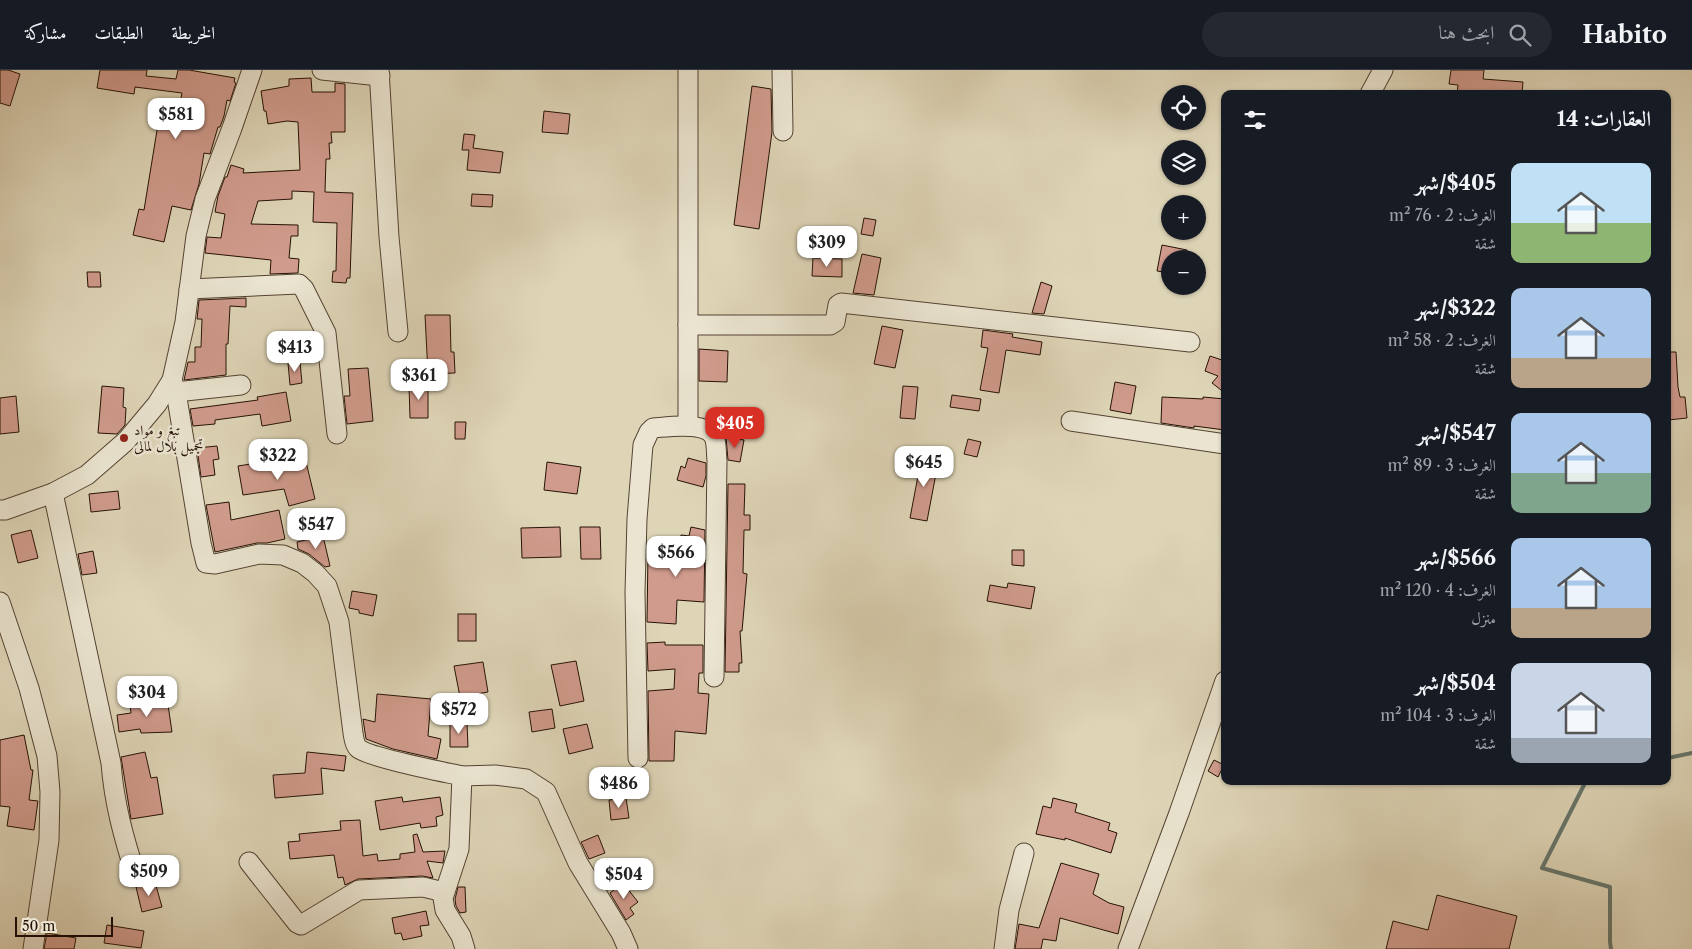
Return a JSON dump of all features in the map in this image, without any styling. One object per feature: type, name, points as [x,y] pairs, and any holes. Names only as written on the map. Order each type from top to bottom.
[{"type":"street","points":[[252,70],[204,199],[196,236],[185,322],[174,386],[206,563],[215,564],[259,554],[283,555],[302,563],[315,574],[327,586],[339,622],[353,733],[358,748],[374,755],[462,776],[495,775],[526,779],[546,792],[578,863],[621,933],[628,949]]},
{"type":"street","points":[[322,70],[380,73],[398,332]]},
{"type":"street","points":[[688,70],[688,426]]},
{"type":"street","points":[[782,70],[783,131]]},
{"type":"street","points":[[1372,90],[1383,70]]},
{"type":"street","points":[[189,289],[299,284],[304,289],[326,333],[337,434]]},
{"type":"street","points":[[688,325],[830,325],[834,322],[838,305],[841,303],[1190,342]]},
{"type":"street","points":[[0,510],[5,510],[53,493],[87,475],[126,441],[174,386],[241,385]]},
{"type":"street","points":[[1071,421],[1221,443]]},
{"type":"street","points":[[638,758],[637,519],[643,445],[653,428],[688,426],[707,430],[715,438],[717,460],[714,677]]},
{"type":"street","points":[[53,493],[111,763],[116,805],[124,839],[136,876]]},
{"type":"street","points":[[0,602],[29,688],[44,746],[50,792],[49,840],[32,949]]},
{"type":"street","points":[[1128,949],[1179,813],[1221,692]]},
{"type":"street","points":[[462,776],[459,849],[444,892],[445,910],[461,936],[465,949]]},
{"type":"street","points":[[1004,949],[1009,910],[1024,853]]},
{"type":"street","points":[[249,862],[297,923],[301,924],[359,890],[422,887],[444,892]]},
{"type":"building","points":[[0,70],[8,70],[20,74],[10,106],[0,103]]},
{"type":"building","points":[[100,70],[147,70],[146,76],[176,79],[178,70],[189,70],[235,78],[234,82],[236,83],[230,101],[227,100],[224,116],[220,127],[218,127],[210,154],[204,153],[199,184],[191,210],[172,206],[164,242],[133,235],[139,209],[144,210],[159,118],[176,122],[182,93],[135,87],[134,94],[97,88]]},
{"type":"building","points":[[1451,70],[1484,70],[1483,79],[1523,82],[1522,90],[1457,90],[1458,85],[1449,84]]},
{"type":"building","points":[[311,78],[312,92],[335,92],[335,83],[345,84],[345,132],[331,132],[332,143],[329,143],[330,159],[326,159],[325,192],[353,193],[350,278],[347,278],[346,283],[332,282],[333,271],[336,271],[337,223],[313,222],[314,192],[292,191],[292,199],[258,201],[251,224],[298,225],[298,236],[291,236],[289,258],[299,259],[298,273],[270,274],[271,260],[205,253],[207,237],[221,238],[225,214],[215,212],[218,196],[231,165],[244,169],[243,173],[300,170],[298,122],[287,121],[268,124],[261,91],[289,86],[289,79]]},
{"type":"building","points":[[752,86],[771,89],[772,132],[759,229],[734,225]]},
{"type":"building","points":[[544,111],[570,114],[568,134],[542,132]]},
{"type":"building","points":[[464,134],[475,135],[473,148],[503,152],[500,173],[467,170],[469,150],[462,150]]},
{"type":"building","points":[[472,194],[493,195],[492,207],[471,206]]},
{"type":"building","points":[[864,218],[876,220],[873,236],[861,234]]},
{"type":"building","points":[[1162,245],[1187,250],[1161,250]]},
{"type":"building","points":[[1161,250],[1161,272],[1157,271]]},
{"type":"building","points":[[862,254],[881,258],[874,295],[853,293]]},
{"type":"building","points":[[813,258],[842,259],[842,277],[812,276]]},
{"type":"building","points":[[87,272],[100,272],[101,287],[88,287]]},
{"type":"building","points":[[1041,282],[1052,286],[1044,314],[1032,313]]},
{"type":"building","points":[[246,298],[246,307],[230,306],[228,344],[226,344],[226,375],[184,380],[188,362],[195,362],[195,347],[201,347],[202,319],[197,319],[199,300]]},
{"type":"building","points":[[425,315],[450,315],[451,352],[454,352],[455,373],[428,374]]},
{"type":"building","points":[[882,326],[903,330],[895,368],[874,364]]},
{"type":"building","points":[[983,330],[1013,334],[1012,337],[1042,342],[1040,355],[1006,350],[999,393],[980,390],[988,348],[981,347]]},
{"type":"building","points":[[699,349],[728,351],[727,382],[699,381]]},
{"type":"building","points":[[1671,352],[1676,352],[1678,387],[1680,397],[1685,397],[1687,418],[1671,420]]},
{"type":"building","points":[[1210,356],[1221,360],[1221,390],[1212,383],[1218,376],[1205,371]]},
{"type":"building","points":[[300,362],[302,383],[290,385],[288,363]]},
{"type":"building","points":[[368,368],[373,421],[347,424],[344,396],[350,396],[348,369]]},
{"type":"building","points":[[1115,382],[1136,386],[1131,414],[1110,410]]},
{"type":"building","points":[[409,385],[428,385],[428,418],[410,418]]},
{"type":"building","points":[[102,386],[124,388],[123,407],[126,408],[125,425],[117,434],[98,433]]},
{"type":"building","points":[[903,386],[918,387],[915,419],[900,418]]},
{"type":"building","points":[[286,392],[291,421],[262,426],[260,414],[215,420],[215,424],[193,426],[190,409],[258,400],[257,397]]},
{"type":"building","points":[[952,395],[981,399],[979,411],[950,407]]},
{"type":"building","points":[[16,396],[19,432],[0,434],[0,398]]},
{"type":"building","points":[[1162,397],[1221,399],[1221,429],[1161,423]]},
{"type":"building","points":[[455,422],[466,422],[465,439],[455,439]]},
{"type":"building","points":[[726,437],[744,440],[740,462],[728,460]]},
{"type":"building","points":[[968,439],[981,442],[977,457],[964,454]]},
{"type":"building","points":[[217,446],[219,459],[213,460],[215,475],[201,477],[197,448]]},
{"type":"building","points":[[922,455],[939,458],[927,521],[910,518]]},
{"type":"building","points":[[688,458],[706,463],[706,476],[703,487],[677,480],[681,466],[685,468]]},
{"type":"building","points":[[270,461],[272,471],[306,462],[315,499],[289,506],[284,489],[243,495],[238,466]]},
{"type":"building","points":[[547,462],[581,467],[577,494],[544,490]]},
{"type":"building","points":[[728,484],[745,484],[744,515],[750,515],[750,530],[744,530],[743,573],[747,574],[742,631],[740,631],[742,663],[739,663],[739,672],[725,672]]},
{"type":"building","points":[[118,491],[120,509],[91,512],[89,494]]},
{"type":"building","points":[[229,502],[231,520],[279,510],[285,539],[215,552],[206,505]]},
{"type":"building","points":[[560,527],[561,557],[522,558],[521,528]]},
{"type":"building","points":[[580,527],[600,527],[601,559],[581,559]]},
{"type":"building","points":[[691,527],[705,530],[704,602],[677,600],[676,624],[647,622],[648,553],[678,555],[681,535],[689,536]]},
{"type":"building","points":[[31,530],[38,558],[18,563],[11,535]]},
{"type":"building","points":[[323,536],[330,566],[325,567],[309,554],[298,549],[297,542]]},
{"type":"building","points":[[1012,550],[1024,550],[1024,566],[1012,565]]},
{"type":"building","points":[[93,551],[97,573],[82,575],[78,554]]},
{"type":"building","points":[[1008,583],[1035,587],[1031,609],[987,601],[990,585],[1007,588]]},
{"type":"building","points":[[352,591],[377,595],[373,616],[359,613],[359,610],[349,608]]},
{"type":"building","points":[[458,614],[476,614],[476,641],[458,641]]},
{"type":"building","points":[[665,642],[665,645],[703,645],[703,673],[699,673],[698,693],[709,694],[706,734],[675,731],[674,761],[649,761],[648,691],[674,689],[675,669],[648,671],[647,643]]},
{"type":"building","points":[[576,661],[584,701],[560,706],[551,665]]},
{"type":"building","points":[[483,662],[488,692],[460,697],[454,666]]},
{"type":"building","points":[[377,694],[431,699],[428,736],[441,739],[437,759],[393,749],[366,739],[363,719],[375,722]]},
{"type":"building","points":[[167,698],[172,732],[141,733],[140,729],[119,732],[117,715],[131,713],[130,704]]},
{"type":"building","points":[[552,709],[555,728],[532,732],[529,712]]},
{"type":"building","points":[[450,723],[467,723],[468,747],[450,747]]},
{"type":"building","points":[[587,724],[593,748],[569,754],[563,729]]},
{"type":"building","points":[[24,735],[31,770],[33,770],[29,800],[38,801],[34,830],[7,826],[10,807],[0,806],[0,740]]},
{"type":"building","points":[[145,752],[151,778],[157,777],[163,814],[131,819],[121,757]]},
{"type":"building","points":[[307,752],[346,756],[344,771],[321,768],[323,794],[275,798],[273,775],[305,773]]},
{"type":"building","points":[[1214,760],[1221,764],[1221,771],[1218,777],[1208,771]]},
{"type":"building","points":[[402,797],[403,802],[440,797],[443,815],[436,817],[437,826],[421,828],[420,823],[380,830],[375,801]]},
{"type":"building","points":[[626,798],[629,818],[611,820],[609,800]]},
{"type":"building","points":[[1053,798],[1077,804],[1075,812],[1110,823],[1108,830],[1117,833],[1111,853],[1065,838],[1065,840],[1036,834],[1043,806],[1051,808]]},
{"type":"building","points":[[360,820],[363,856],[377,854],[378,861],[400,859],[400,854],[415,852],[413,835],[417,834],[423,852],[445,851],[443,863],[427,861],[433,878],[422,876],[358,879],[345,885],[343,877],[338,878],[334,855],[290,859],[288,842],[300,841],[299,834],[341,830],[340,821]]},
{"type":"building","points":[[598,835],[605,853],[589,859],[581,842]]},
{"type":"building","points":[[1061,863],[1099,874],[1093,894],[1109,903],[1124,907],[1118,934],[1060,918],[1056,941],[1043,939],[1041,949],[1015,949],[1019,924],[1039,928]]},
{"type":"building","points":[[155,882],[162,907],[142,912],[136,887]]},
{"type":"building","points":[[623,883],[638,902],[630,908],[634,914],[626,920],[610,893]]},
{"type":"building","points":[[458,887],[465,887],[466,912],[460,913],[456,906],[455,899]]},
{"type":"building","points":[[1437,895],[1517,916],[1509,949],[1386,949],[1393,921],[1428,930]]},
{"type":"building","points":[[426,911],[429,925],[420,926],[422,936],[403,940],[401,933],[395,934],[392,918]]},
{"type":"building","points":[[107,925],[144,931],[141,948],[104,943]]},
{"type":"building","points":[[47,933],[76,938],[74,949],[44,949]]},
{"type":"waterway","points":[[1671,757],[1692,753]]},
{"type":"waterway","points":[[1584,785],[1542,868],[1610,887],[1611,949]]},
{"type":"place","name":"تبغ و مواد تجميل بلال لمالى","points":[[124,438]]}]
